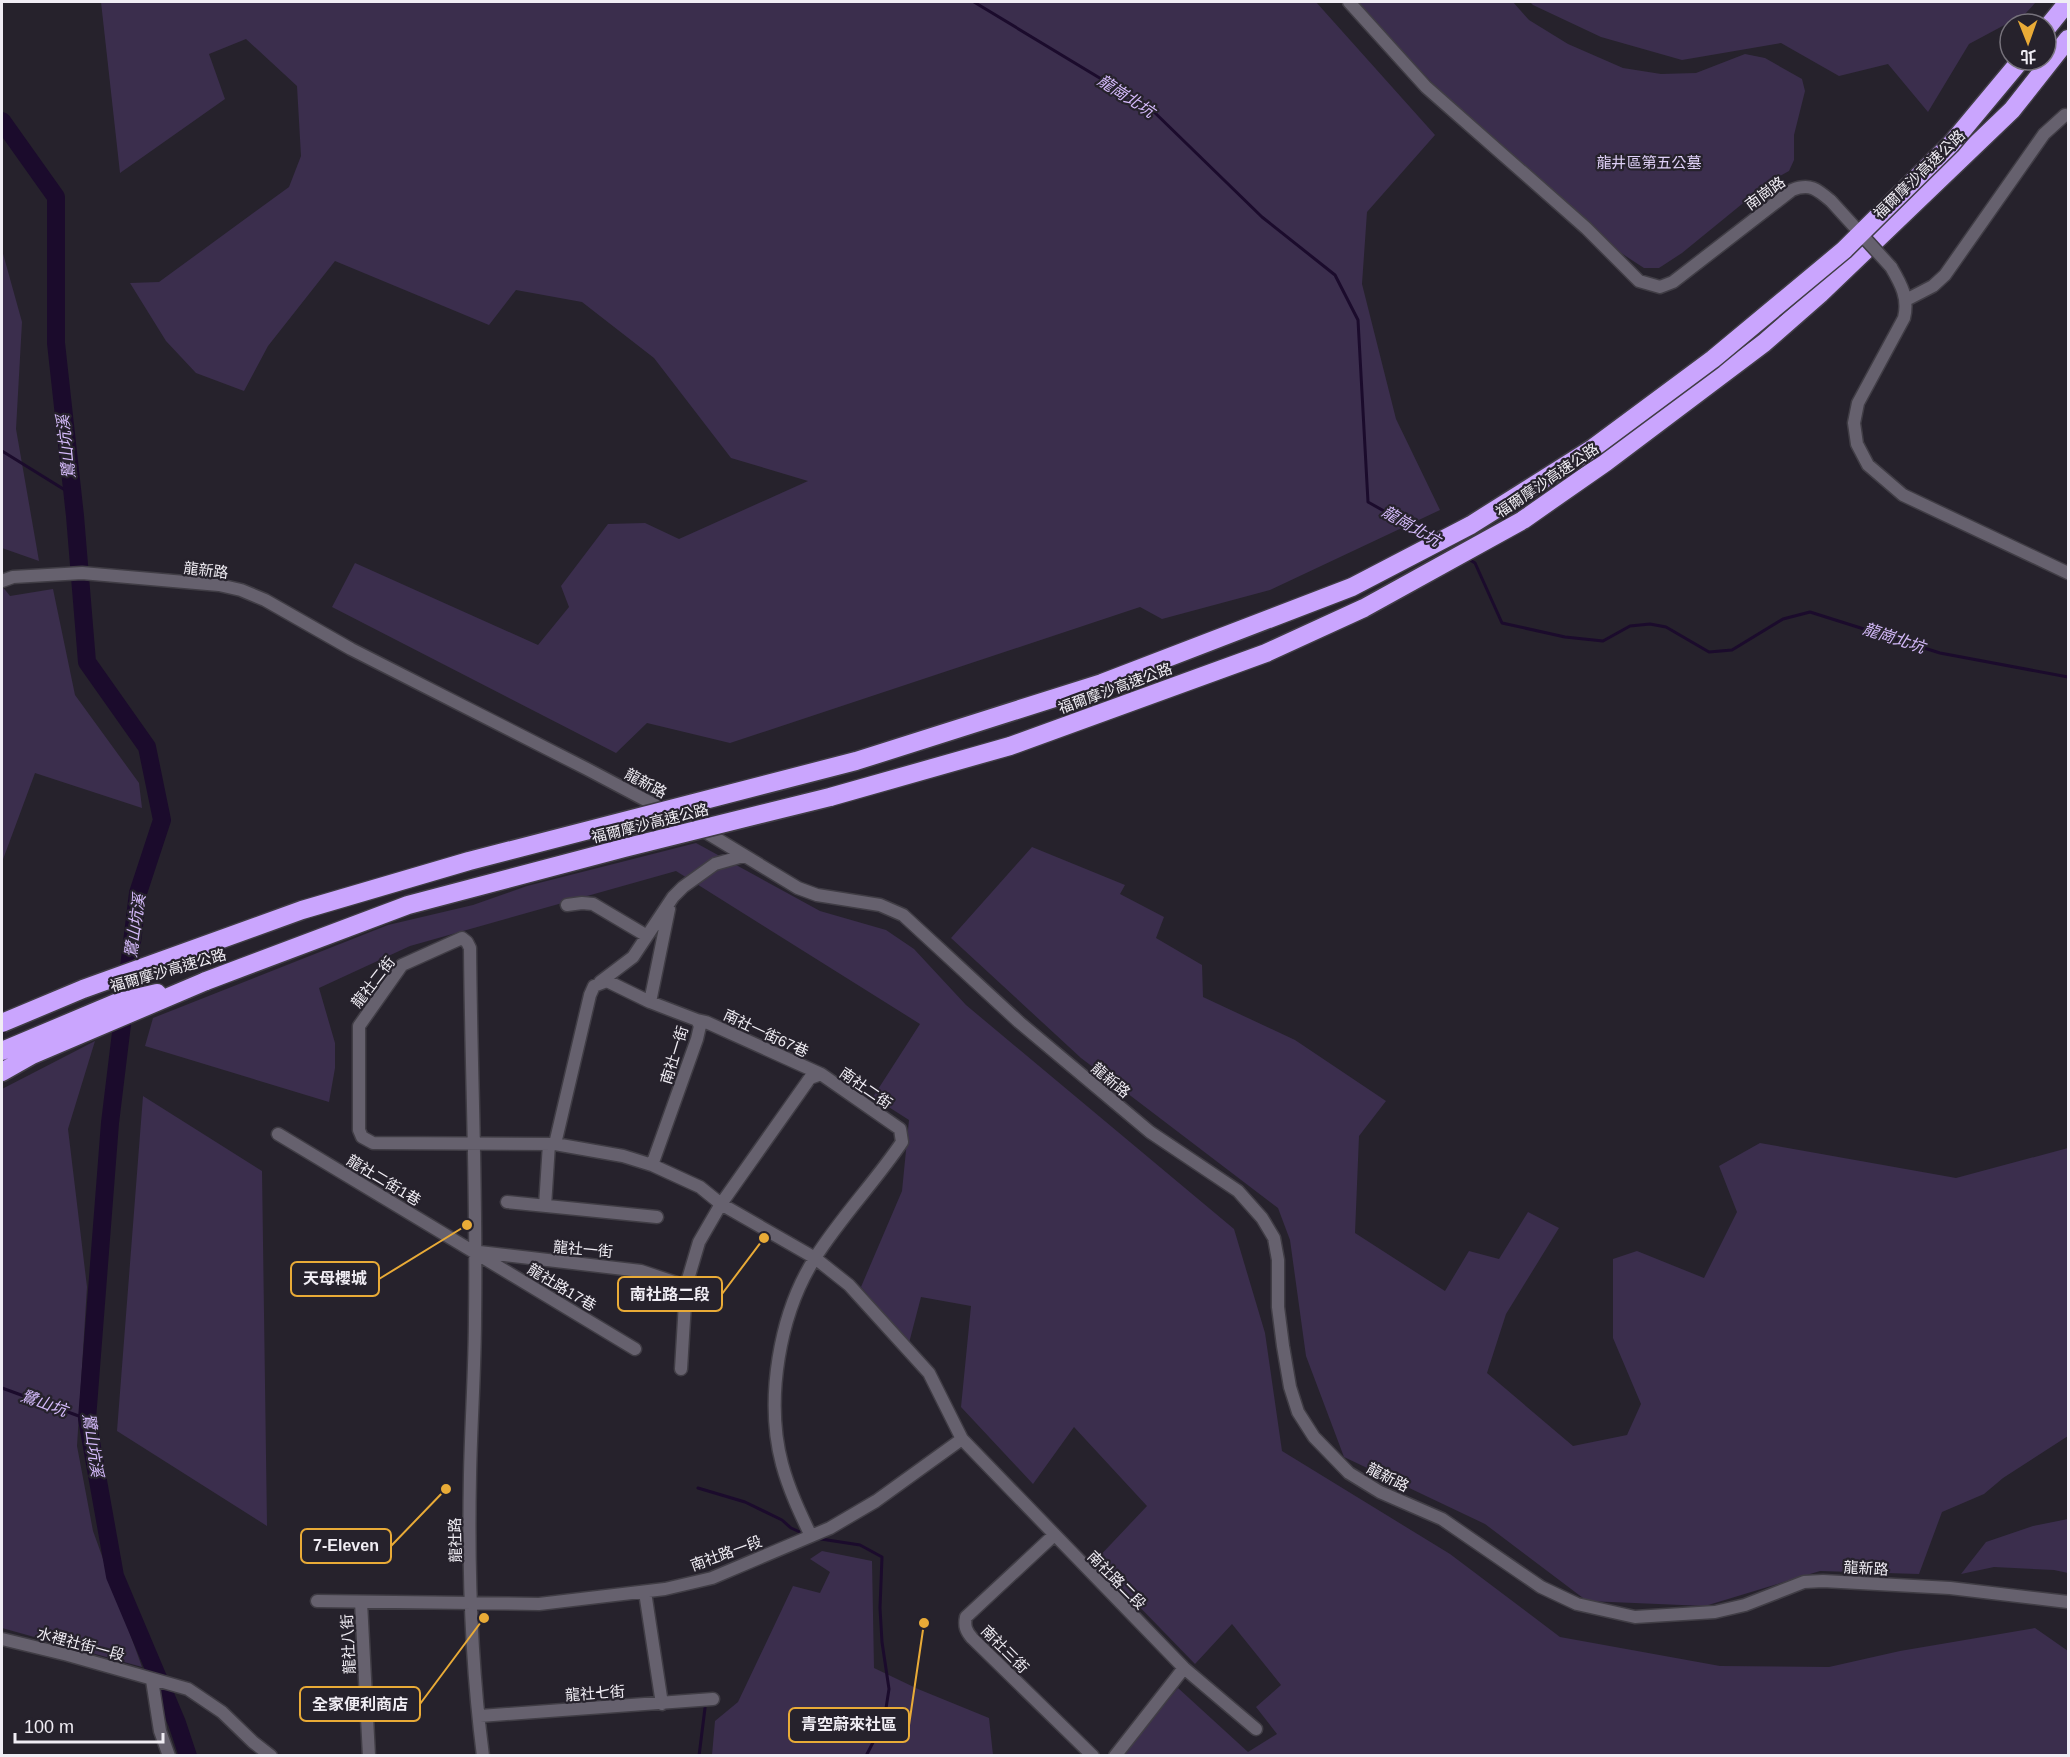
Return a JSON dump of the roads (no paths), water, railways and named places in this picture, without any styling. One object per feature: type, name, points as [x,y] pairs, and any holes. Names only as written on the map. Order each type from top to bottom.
[{"type":"highway","points":[[2058,14],[2068,2]]},
{"type":"highway","name":"福爾摩沙高速公路","points":[[9,1048],[118,1002],[206,981],[408,906],[624,848],[830,797],[1010,746],[1266,653],[1364,608],[1523,520],[1606,462],[1764,343],[1820,294],[2012,110],[2068,39]]},
{"type":"highway","name":"福爾摩沙高速公路","points":[[2,1023],[83,989],[302,910],[469,861],[867,758],[1102,683],[1352,587],[1471,525],[1593,448],[1713,359],[1844,250],[1951,144],[2010,72]]},
{"type":"highway","points":[[2,1072],[32,1055],[206,981]]},
{"type":"street","name":"南崗路","points":[[1349,2],[1426,87],[1586,228],[1639,282],[1660,287],[1673,282],[1792,190],[1803,186],[1816,189],[1831,201],[1892,267],[1904,288],[1906,300]]},
{"type":"street","points":[[2065,115],[2044,134],[1945,275],[1933,286],[1906,300],[1904,318],[1858,403],[1854,423],[1857,444],[1868,465],[1903,495],[2068,573]]},
{"type":"street","name":"龍新路","points":[[2,580],[58,573],[112,575],[166,582],[183,581],[219,585],[241,591],[265,600],[351,649],[704,831],[798,888],[817,895],[880,905],[903,915],[1011,1015],[1150,1132],[1238,1191],[1262,1218],[1274,1238],[1278,1260],[1278,1307],[1290,1387],[1298,1413],[1314,1437],[1349,1473],[1380,1492],[1442,1519],[1541,1587],[1576,1604],[1635,1617],[1715,1612],[1745,1605],[1804,1582],[1823,1581],[1950,1588],[2068,1602]]},
{"type":"street","points":[[545,1206],[552,1144],[594,986],[633,957],[671,899],[706,869],[743,856]]},
{"type":"street","points":[[650,1002],[671,899]]},
{"type":"street","points":[[567,905],[593,904],[647,936]]},
{"type":"street","name":"龍社二街","points":[[473,1142],[373,1143],[362,1137],[359,1130],[359,1026],[402,965],[462,938],[470,948],[473,1142],[474,1252]]},
{"type":"street","name":"南社一街","points":[[600,982],[607,981],[650,1002],[697,1020],[700,1032],[652,1165]]},
{"type":"street","name":"南社一街67巷","points":[[697,1020],[821,1074]]},
{"type":"street","name":"南社二街","points":[[681,1369],[687,1286],[699,1242],[721,1204],[810,1078],[821,1074],[900,1129],[902,1142],[815,1258],[797,1291],[786,1321],[775,1387],[776,1431],[782,1463],[794,1501],[811,1536]]},
{"type":"street","name":"龍社二街1巷","points":[[278,1134],[474,1252]]},
{"type":"street","name":"南社路二段","points":[[473,1142],[552,1144],[607,1153],[652,1165],[700,1187],[721,1204],[815,1258],[849,1285],[929,1373],[962,1439],[1053,1536],[1184,1668],[1256,1729]]},
{"type":"street","points":[[507,1202],[657,1217]]},
{"type":"street","name":"龍社一街","points":[[474,1252],[641,1271],[687,1286]]},
{"type":"street","name":"龍社路17巷","points":[[474,1252],[635,1348]]},
{"type":"street","name":"龍社路","points":[[474,1252],[473,1420],[470,1473],[471,1605],[483,1755]]},
{"type":"street","name":"南社路一段","points":[[471,1605],[539,1605],[645,1592],[712,1578],[831,1528],[876,1501],[962,1439]]},
{"type":"street","name":"南社三街","points":[[1053,1536],[966,1617],[966,1631],[1093,1755]]},
{"type":"street","points":[[645,1592],[662,1704]]},
{"type":"street","name":"龍社八街","points":[[317,1601],[471,1605]]},
{"type":"street","name":"龍社八街","points":[[361,1602],[369,1755]]},
{"type":"street","name":"水裡社街一段","points":[[2,1638],[188,1689],[222,1712],[253,1742],[271,1755]]},
{"type":"street","points":[[1115,1755],[1184,1668]]},
{"type":"street","points":[[152,1680],[160,1731],[169,1755]]},
{"type":"street","name":"龍社七街","points":[[480,1716],[713,1699]]},
{"type":"waterway","name":"龍崗北坑","points":[[974,2],[1151,109],[1262,217],[1335,275],[1358,320],[1368,502],[1432,538]]},
{"type":"waterway","name":"鷺山坑溪","points":[[2,121],[56,197],[56,343],[75,516],[87,662],[147,747],[162,820],[138,893],[110,1123],[87,1419],[115,1576],[177,1723],[188,1756]]},
{"type":"waterway","name":"鷺山坑","points":[[2,451],[73,495]]},
{"type":"waterway","name":"龍崗北坑","points":[[1467,558],[1475,563],[1502,623],[1565,637],[1603,641],[1630,626],[1650,624],[1666,627],[1709,652],[1732,650],[1783,619],[1810,612],[1940,653],[2068,677]]},
{"type":"waterway","name":"鷺山坑","points":[[2,1388],[87,1419]]},
{"type":"waterway","points":[[698,1488],[745,1502],[782,1520],[791,1528],[802,1533]]},
{"type":"waterway","points":[[821,1539],[860,1545],[882,1557],[880,1608],[889,1689],[884,1721],[866,1756]]},
{"type":"waterway","points":[[699,1756],[705,1708]]},
{"type":"place","name":"天母櫻城","points":[[467,1225]]},
{"type":"place","name":"南社路二段","points":[[764,1238]]},
{"type":"place","name":"7-Eleven","points":[[446,1489]]},
{"type":"place","name":"全家便利商店","points":[[484,1618]]},
{"type":"place","name":"青空蔚來社區","points":[[924,1623]]},
{"type":"park label","name":"龍井區第五公墓","points":[[1649,162]]}]
